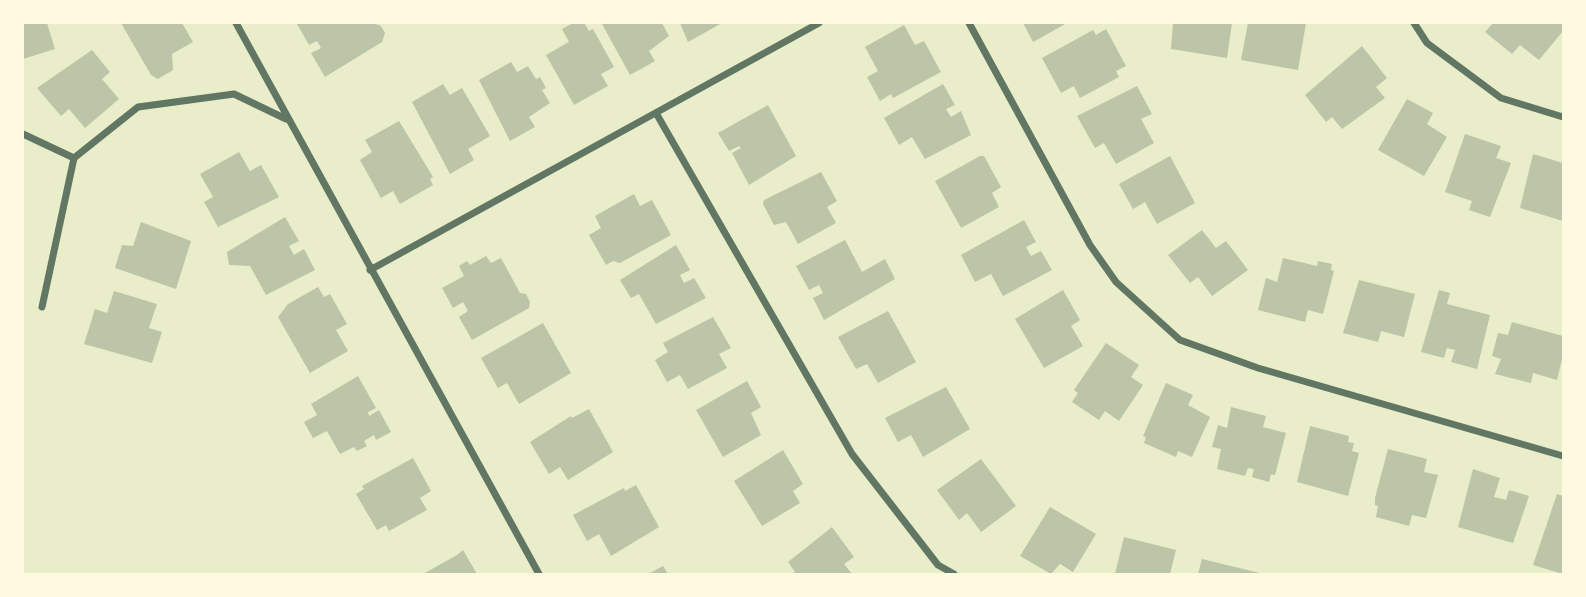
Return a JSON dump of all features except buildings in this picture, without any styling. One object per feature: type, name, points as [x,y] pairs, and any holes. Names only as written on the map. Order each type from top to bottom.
[{"type":"street","points":[[236,23],[538,574]]},
{"type":"street","points":[[370,270],[819,23]]},
{"type":"street","points":[[969,23],[1090,244],[1116,282],[1180,340],[1258,368],[1563,456]]},
{"type":"street","points":[[1415,23],[1427,43],[1501,98],[1563,117]]},
{"type":"street","points":[[42,307],[74,159],[138,107],[234,94],[287,120]]},
{"type":"street","points":[[656,113],[852,454],[938,565],[954,574]]},
{"type":"street","points":[[23,134],[74,159]]}]
